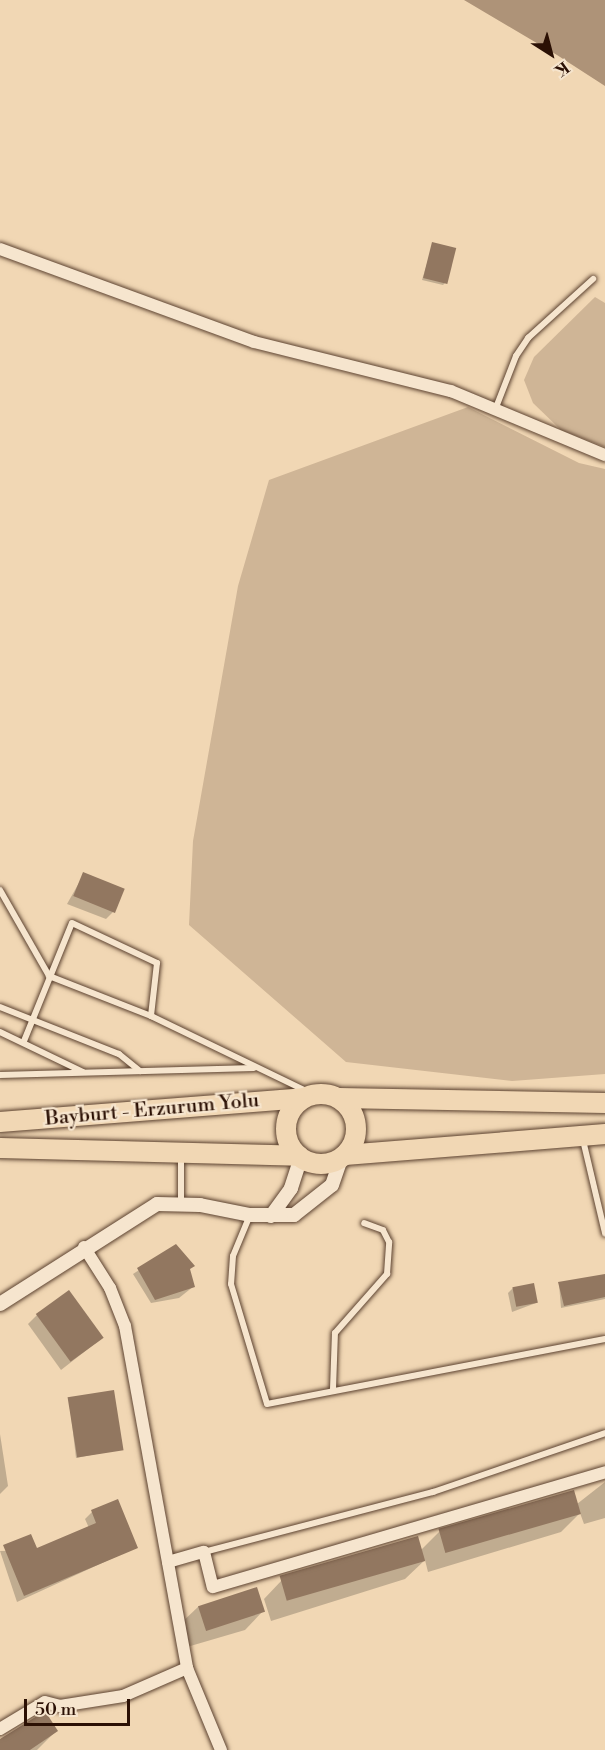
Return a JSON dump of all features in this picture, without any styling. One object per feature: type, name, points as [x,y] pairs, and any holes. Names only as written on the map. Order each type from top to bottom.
[{"type":"highway","name":"Bayburt - Erzurum Yolu","points":[[300,1157],[288,1140],[286,1121],[308,1096]]},
{"type":"highway","name":"Bayburt - Erzurum Yolu","points":[[0,1122],[308,1096],[605,1103]]},
{"type":"highway","points":[[339,1098],[356,1121],[355,1139],[344,1156]]},
{"type":"highway","name":"Bayburt - Erzurum Yolu","points":[[0,1148],[181,1151],[300,1157],[317,1164],[344,1156],[605,1134]]},
{"type":"street","points":[[0,249],[254,342],[451,391],[605,455]]},
{"type":"street","points":[[0,1304],[141,1209],[181,1203],[250,1215],[294,1215],[311,1205],[338,1178],[344,1156]]},
{"type":"street","points":[[271,1216],[291,1188],[300,1157]]},
{"type":"street","points":[[84,1247],[110,1288],[127,1336],[187,1668],[221,1750]]},
{"type":"street","points":[[168,1562],[204,1552],[213,1587],[605,1472]]},
{"type":"street","points":[[0,1729],[45,1702],[60,1706],[113,1698],[187,1668]]},
{"type":"lane","points":[[495,410],[516,356],[558,306],[593,279]]},
{"type":"lane","points":[[0,890],[49,976],[151,1016],[308,1096]]},
{"type":"lane","points":[[24,1041],[72,923],[157,963],[151,1016]]},
{"type":"lane","points":[[0,1007],[119,1054],[140,1071]]},
{"type":"lane","points":[[0,1032],[24,1041],[84,1072]]},
{"type":"lane","points":[[0,1075],[256,1068]]},
{"type":"lane","points":[[582,1136],[605,1233]]},
{"type":"lane","points":[[181,1151],[181,1203]]},
{"type":"lane","points":[[250,1215],[234,1256],[231,1284],[267,1404],[333,1389],[605,1339]]},
{"type":"lane","points":[[333,1389],[335,1333],[387,1274],[389,1242],[383,1230],[364,1223]]},
{"type":"lane","points":[[204,1552],[433,1492],[605,1433]]},
{"type":"shaded area","points":[[464,0],[605,0],[605,86],[557,55]]},
{"type":"shaded area","points":[[595,297],[605,303],[605,447],[561,430],[533,403],[524,380],[534,357]]},
{"type":"shaded area","points":[[468,407],[579,463],[605,469],[605,1074],[512,1081],[346,1062],[189,925],[193,841],[238,586],[269,480]]},
{"type":"building","points":[[432,242],[456,248],[447,284],[423,278]]},
{"type":"building","points":[[83,872],[125,889],[115,913],[73,896]]},
{"type":"building","points":[[176,1244],[195,1266],[190,1269],[195,1287],[155,1300],[137,1268]]},
{"type":"building","points":[[605,1274],[605,1297],[564,1306],[558,1282]]},
{"type":"building","points":[[534,1283],[538,1303],[516,1307],[512,1287]]},
{"type":"building","points":[[69,1290],[104,1338],[71,1362],[36,1314]]},
{"type":"building","points":[[114,1390],[124,1450],[77,1458],[68,1397]]},
{"type":"building","points":[[574,1490],[581,1514],[445,1553],[438,1529]]},
{"type":"building","points":[[118,1499],[138,1548],[24,1596],[3,1545],[31,1534],[37,1548],[96,1523],[91,1510]]},
{"type":"building","points":[[418,1536],[425,1561],[287,1601],[280,1576]]},
{"type":"building","points":[[257,1587],[265,1612],[206,1631],[198,1606]]},
{"type":"building","points":[[45,1711],[58,1731],[30,1750],[0,1750],[0,1739]]}]
